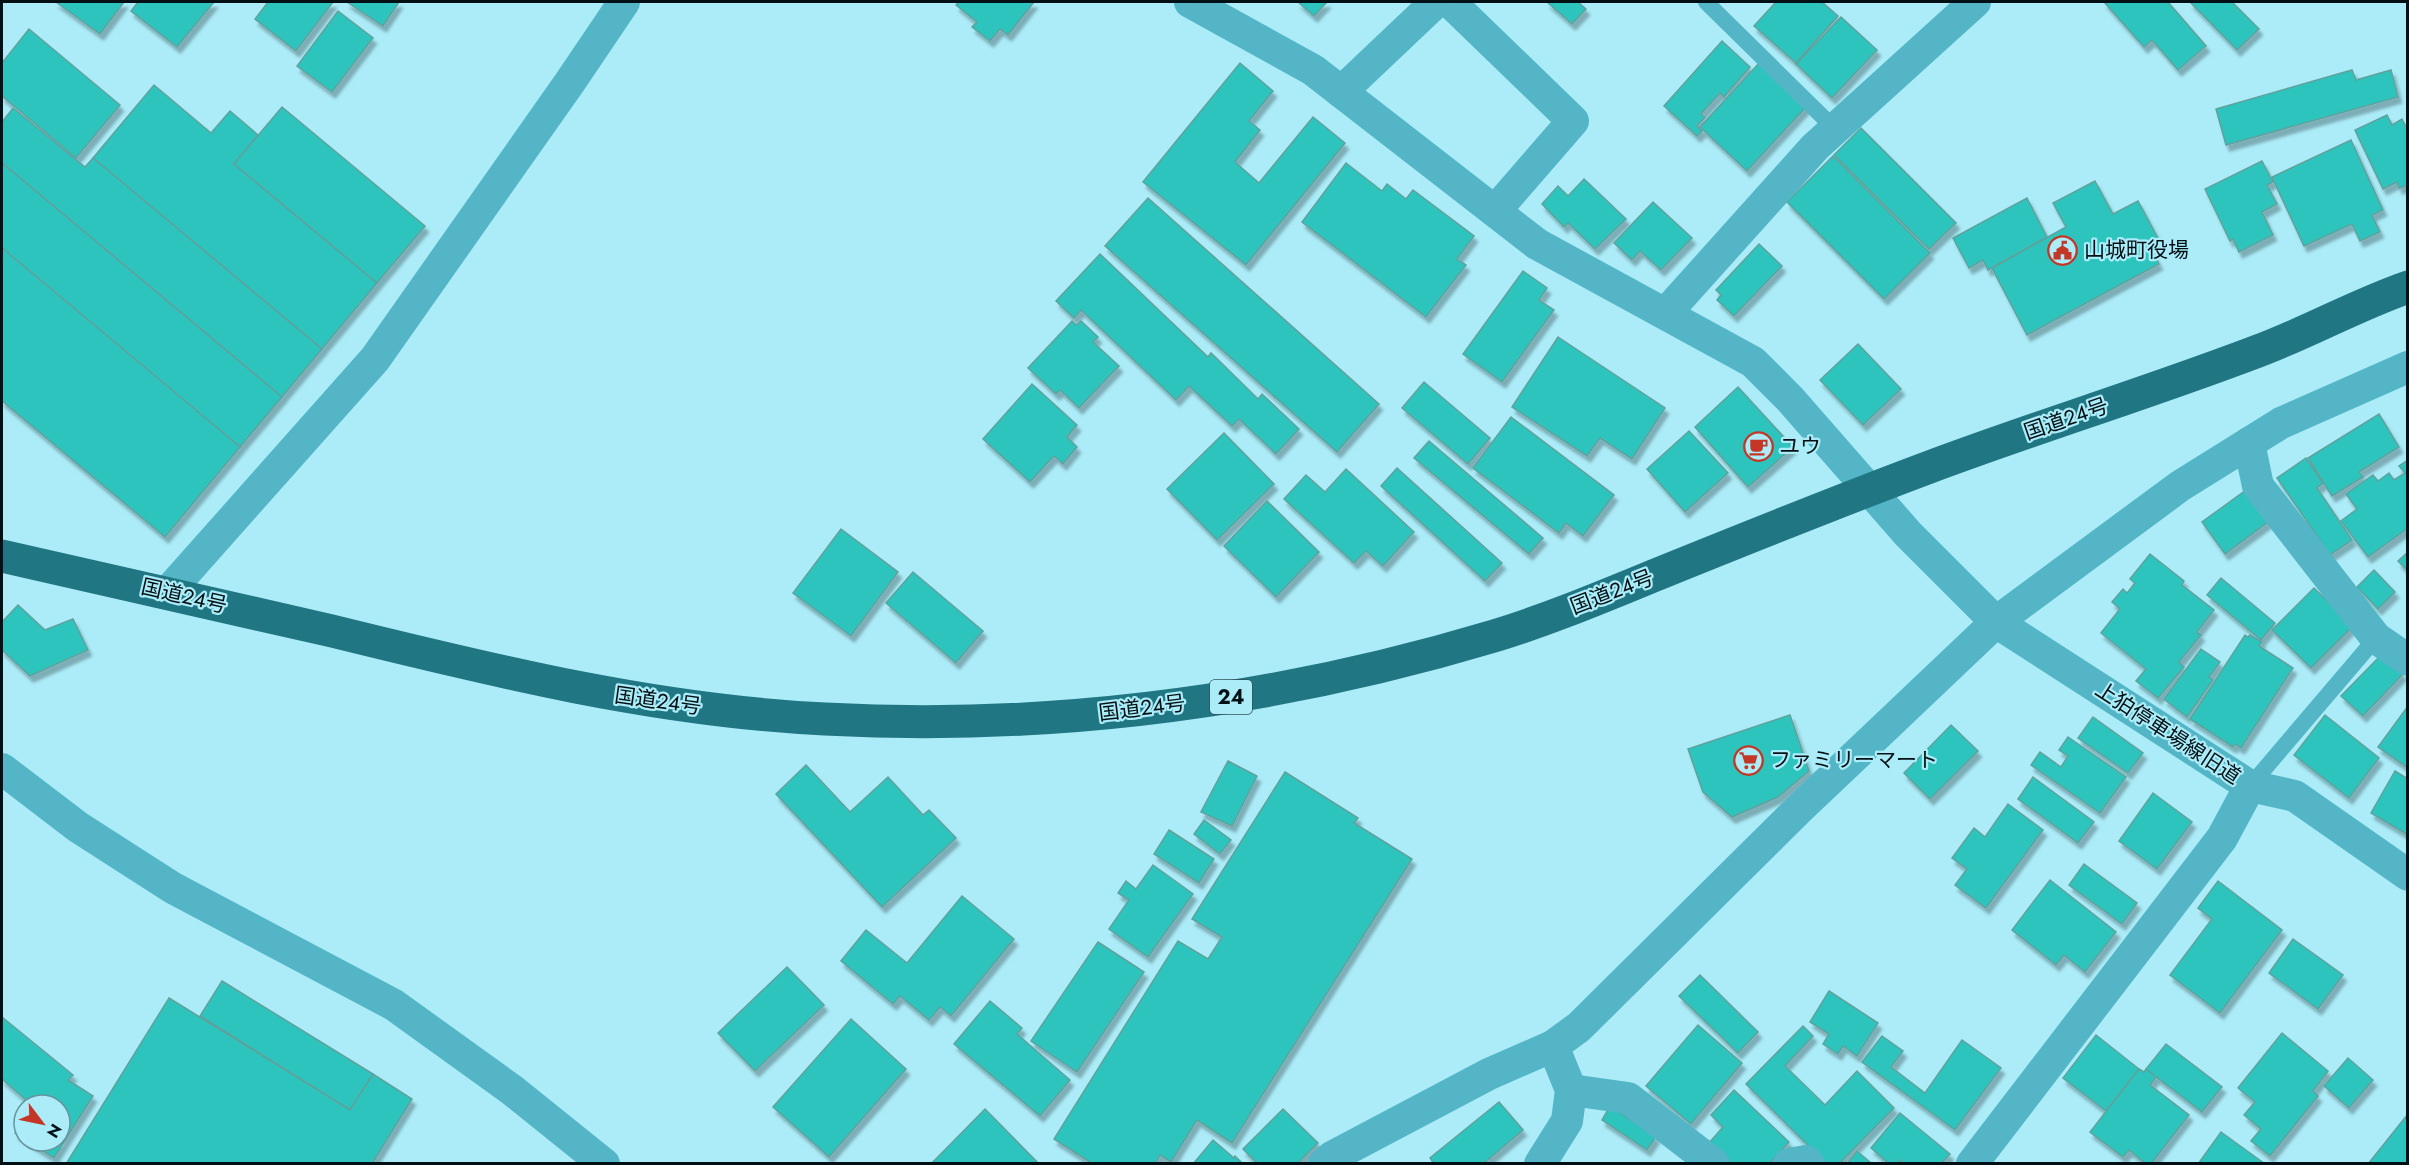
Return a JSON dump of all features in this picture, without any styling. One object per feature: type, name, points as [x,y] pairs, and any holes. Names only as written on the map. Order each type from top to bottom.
[{"type":"highway","name":"国道24号","points":[[2,556],[168,592],[495,671],[620,696],[732,712],[901,723],[989,722],[1120,712],[1306,685],[1392,664],[1509,631],[1923,469],[2264,349],[2408,286]]},
{"type":"street","points":[[168,592],[375,359],[624,2]]},
{"type":"street","points":[[1341,93],[1436,2]]},
{"type":"street","points":[[1450,2],[1573,121],[1495,211]]},
{"type":"street","points":[[1666,313],[1834,128],[1975,2]]},
{"type":"street","name":"上狛停車場線旧道","points":[[1210,6],[1313,70],[1537,244],[1753,362],[1790,399],[1908,534],[1996,622],[2250,786],[2222,838],[1972,1164]]},
{"type":"street","points":[[1324,1164],[1332,1157],[1479,1080],[1553,1046],[1579,1027],[1799,810],[1996,622],[2180,486],[2281,423],[2408,367]]},
{"type":"street","points":[[2249,443],[2258,486],[2376,638],[2408,660]]},
{"type":"street","points":[[2,769],[78,827],[173,888],[394,1005],[512,1090],[604,1164]]},
{"type":"street","points":[[2250,786],[2295,796],[2408,874]]},
{"type":"street","points":[[1548,1159],[1567,1121],[1571,1090],[1553,1046]]},
{"type":"street","points":[[1571,1090],[1628,1098],[1714,1164]]},
{"type":"street","points":[[1789,1164],[1806,1161],[1809,1164]]},
{"type":"lane","points":[[1706,2],[1834,128]]},
{"type":"lane","points":[[2250,786],[2376,638]]},
{"type":"building","points":[[56,2],[124,2],[100,34]]},
{"type":"building","points":[[138,2],[214,2],[177,47],[131,11]]},
{"type":"building","points":[[268,2],[333,2],[296,51],[255,19]]},
{"type":"building","points":[[347,2],[399,2],[383,26]]},
{"type":"building","points":[[959,2],[1034,2],[1008,35],[1000,29],[990,41],[972,27],[977,22],[956,5]]},
{"type":"building","points":[[1298,2],[1327,2],[1314,16]]},
{"type":"building","points":[[1547,2],[1578,2],[1586,9],[1572,24]]},
{"type":"building","points":[[1776,2],[1822,2],[1838,16],[1796,63],[1754,26]]},
{"type":"building","points":[[2104,2],[2168,2],[2206,46],[2178,70],[2152,40],[2144,47]]},
{"type":"building","points":[[2190,2],[2232,2],[2259,29],[2237,50]]},
{"type":"building","points":[[338,11],[373,38],[332,92],[297,66]]},
{"type":"building","points":[[1841,17],[1877,50],[1832,98],[1796,64]]},
{"type":"building","points":[[29,29],[120,105],[76,158],[2,96],[2,63]]},
{"type":"building","points":[[1722,41],[1750,67],[1724,97],[1720,93],[1701,114],[1705,117],[1697,126],[1702,131],[1697,136],[1664,106]]},
{"type":"building","points":[[1760,62],[1807,106],[1747,171],[1700,127]]},
{"type":"building","points":[[1240,63],[1273,91],[1249,121],[1260,130],[1235,162],[1259,183],[1313,117],[1345,143],[1246,265],[1143,182]]},
{"type":"building","points":[[2352,70],[2356,80],[2391,70],[2398,97],[2226,145],[2216,109]]},
{"type":"building","points":[[154,85],[211,133],[230,111],[258,135],[234,164],[377,283],[322,349],[93,158]]},
{"type":"building","points":[[282,107],[425,226],[377,283],[234,164]]},
{"type":"building","points":[[13,108],[85,167],[93,158],[322,349],[282,397],[2,163],[2,122]]},
{"type":"building","points":[[2387,115],[2392,125],[2402,119],[2408,131],[2408,185],[2399,188],[2397,182],[2383,189],[2355,130]]},
{"type":"building","points":[[1861,128],[1956,223],[1929,249],[1834,155]]},
{"type":"building","points":[[2351,140],[2383,210],[2372,215],[2380,232],[2360,241],[2352,224],[2304,246],[2272,177]]},
{"type":"building","points":[[1833,156],[1930,253],[1884,299],[1787,202]]},
{"type":"building","points":[[2262,161],[2273,182],[2267,185],[2277,204],[2262,212],[2273,235],[2239,252],[2233,239],[2230,241],[2205,189]]},
{"type":"building","points":[[2,163],[282,397],[240,447],[2,248]]},
{"type":"building","points":[[1346,163],[1382,191],[1387,184],[1406,199],[1413,190],[1474,236],[1457,259],[1466,265],[1426,317],[1302,222]]},
{"type":"building","points":[[1584,179],[1626,219],[1595,249],[1568,223],[1564,227],[1542,204],[1558,186],[1568,196]]},
{"type":"building","points":[[2095,181],[2113,214],[2138,201],[2160,242],[2150,247],[2159,264],[2027,335],[1992,268],[2066,227],[2053,203]]},
{"type":"building","points":[[1148,198],[1379,404],[1337,452],[1105,246]]},
{"type":"building","points":[[2027,198],[2047,237],[1988,270],[1983,260],[1969,268],[1953,238]]},
{"type":"building","points":[[1653,202],[1692,238],[1661,270],[1640,251],[1632,260],[1614,243]]},
{"type":"building","points":[[1759,244],[1782,266],[1734,316],[1717,300],[1721,295],[1716,290]]},
{"type":"building","points":[[2,248],[240,447],[165,537],[2,401]]},
{"type":"building","points":[[1100,254],[1208,357],[1211,353],[1258,399],[1262,394],[1299,429],[1276,454],[1239,419],[1232,426],[1189,386],[1176,400],[1081,310],[1074,318],[1056,301]]},
{"type":"building","points":[[1523,271],[1547,288],[1539,300],[1554,310],[1502,382],[1463,354]]},
{"type":"building","points":[[1072,321],[1076,325],[1081,321],[1098,337],[1093,342],[1119,366],[1079,408],[1060,390],[1056,394],[1028,368]]},
{"type":"building","points":[[1558,337],[1665,408],[1632,459],[1600,438],[1587,456],[1512,407]]},
{"type":"building","points":[[1858,344],[1901,389],[1863,425],[1820,380]]},
{"type":"building","points":[[1424,382],[1490,438],[1468,464],[1402,408]]},
{"type":"building","points":[[1032,384],[1077,425],[1067,437],[1077,447],[1063,464],[1054,456],[1030,482],[983,439]]},
{"type":"building","points":[[1738,387],[1793,447],[1748,487],[1695,427]]},
{"type":"building","points":[[2379,414],[2399,447],[2359,472],[2363,477],[2332,496],[2308,458]]},
{"type":"building","points":[[1511,417],[1614,495],[1583,536],[1566,523],[1559,533],[1473,468]]},
{"type":"building","points":[[1689,431],[1728,473],[1685,512],[1647,469]]},
{"type":"building","points":[[1224,433],[1274,484],[1217,540],[1167,489]]},
{"type":"building","points":[[1429,441],[1543,538],[1529,554],[1414,458]]},
{"type":"building","points":[[2306,458],[2323,483],[2317,488],[2352,540],[2330,555],[2277,478]]},
{"type":"building","points":[[2408,460],[2408,528],[2368,557],[2341,521],[2357,509],[2346,494],[2373,475],[2378,481],[2389,473],[2394,480],[2405,473],[2399,466]]},
{"type":"building","points":[[1397,468],[1502,563],[1485,581],[1381,486]]},
{"type":"building","points":[[1346,469],[1414,532],[1383,566],[1366,551],[1354,563],[1284,499],[1306,475],[1325,492]]},
{"type":"building","points":[[2246,490],[2268,522],[2225,554],[2202,522]]},
{"type":"building","points":[[1267,501],[1319,552],[1276,597],[1224,546]]},
{"type":"building","points":[[841,529],[898,572],[851,636],[793,593]]},
{"type":"building","points":[[2408,552],[2408,571],[2398,561]]},
{"type":"building","points":[[2150,554],[2184,581],[2182,585],[2214,610],[2197,632],[2201,635],[2179,662],[2184,667],[2158,698],[2136,681],[2146,669],[2101,633],[2120,609],[2112,602],[2123,589],[2127,593],[2135,583],[2130,579]]},
{"type":"building","points":[[2374,570],[2395,592],[2378,609],[2357,587]]},
{"type":"building","points":[[913,572],[983,631],[956,663],[886,603]]},
{"type":"building","points":[[2221,578],[2275,623],[2261,640],[2207,595]]},
{"type":"building","points":[[2314,588],[2353,626],[2311,668],[2272,630]]},
{"type":"building","points":[[18,605],[45,630],[73,619],[88,650],[30,676],[2,650],[2,622]]},
{"type":"building","points":[[2245,635],[2248,637],[2250,635],[2262,642],[2259,646],[2293,668],[2241,748],[2235,744],[2233,747],[2190,719]]},
{"type":"building","points":[[2201,649],[2220,662],[2209,677],[2213,680],[2187,717],[2164,699]]},
{"type":"building","points":[[2382,654],[2403,674],[2363,716],[2341,696]]},
{"type":"building","points":[[2408,706],[2408,768],[2378,747]]},
{"type":"building","name":"ファミリーマート","points":[[1790,715],[1809,771],[1778,797],[1732,817],[1703,792],[1688,749]]},
{"type":"building","points":[[2325,715],[2379,758],[2349,798],[2294,755]]},
{"type":"building","points":[[2093,717],[2143,753],[2128,773],[2078,738]]},
{"type":"building","points":[[1951,725],[1978,751],[1930,799],[1904,773]]},
{"type":"building","points":[[2068,737],[2126,777],[2100,813],[2031,765],[2040,752],[2061,767],[2068,756],[2059,750]]},
{"type":"building","points":[[1228,761],[1257,776],[1232,826],[1201,812]]},
{"type":"building","points":[[806,765],[850,812],[888,777],[923,815],[929,810],[956,838],[882,907],[776,794]]},
{"type":"building","points":[[2395,771],[2408,779],[2408,835],[2371,813]]},
{"type":"building","points":[[1285,772],[1358,818],[1354,823],[1412,859],[1232,1143],[1197,1120],[1171,1162],[1160,1155],[1155,1164],[1093,1164],[1054,1139],[1178,941],[1208,959],[1222,937],[1192,919]]},
{"type":"building","points":[[2033,777],[2094,822],[2078,843],[2018,799]]},
{"type":"building","points":[[2153,793],[2192,822],[2157,869],[2119,841]]},
{"type":"building","points":[[2008,804],[2043,830],[1986,908],[1955,885],[1967,869],[1952,858],[1974,828],[1985,837]]},
{"type":"building","points":[[1204,820],[1231,840],[1220,854],[1194,834]]},
{"type":"building","points":[[1169,830],[1214,859],[1199,883],[1154,854]]},
{"type":"building","points":[[2084,864],[2137,903],[2122,924],[2069,885]]},
{"type":"building","points":[[1153,865],[1193,894],[1148,957],[1109,929],[1129,900],[1118,893],[1126,881],[1136,889]]},
{"type":"building","points":[[2050,880],[2116,932],[2085,972],[2064,955],[2056,965],[2012,930]]},
{"type":"building","points":[[2218,881],[2282,930],[2220,1013],[2170,975],[2212,919],[2198,908]]},
{"type":"building","points":[[962,896],[1014,939],[951,1016],[940,1007],[929,1020],[900,996],[893,1004],[841,961],[866,930],[907,963]]},
{"type":"building","points":[[2293,939],[2343,975],[2318,1009],[2269,973]]},
{"type":"building","points":[[1098,942],[1144,972],[1077,1072],[1031,1041]]},
{"type":"building","points":[[787,967],[824,1005],[755,1071],[718,1033]]},
{"type":"building","points":[[1700,975],[1758,1032],[1738,1053],[1679,996]]},
{"type":"building","points":[[222,981],[373,1074],[350,1110],[200,1016]]},
{"type":"building","points":[[1829,991],[1878,1023],[1857,1056],[1843,1046],[1838,1054],[1823,1044],[1829,1034],[1810,1022]]},
{"type":"building","points":[[169,998],[350,1110],[373,1074],[412,1099],[372,1164],[66,1164]]},
{"type":"building","points":[[990,1001],[1022,1028],[1017,1034],[1070,1080],[1040,1116],[954,1044]]},
{"type":"building","points":[[2,1017],[73,1075],[68,1080],[93,1096],[72,1129],[72,1093],[18,1093],[2,1079]]},
{"type":"building","points":[[851,1019],[906,1069],[829,1157],[773,1107]]},
{"type":"building","points":[[1698,1025],[1742,1063],[1691,1124],[1646,1086]]},
{"type":"building","points":[[1803,1026],[1813,1036],[1785,1066],[1825,1105],[1857,1071],[1894,1108],[1839,1164],[1827,1164],[1746,1084]]},
{"type":"building","points":[[2282,1033],[2328,1071],[2313,1091],[2318,1096],[2270,1156],[2251,1141],[2261,1129],[2244,1115],[2255,1102],[2238,1088]]},
{"type":"building","points":[[2096,1035],[2139,1069],[2106,1111],[2063,1078]]},
{"type":"building","points":[[1882,1036],[1903,1051],[1891,1067],[1925,1093],[1962,1040],[2001,1068],[1955,1130],[1862,1062]]},
{"type":"building","points":[[2166,1044],[2222,1087],[2202,1112],[2146,1069]]},
{"type":"building","points":[[2348,1058],[2373,1080],[2349,1108],[2324,1086]]},
{"type":"building","points":[[2139,1069],[2144,1072],[2146,1069],[2156,1077],[2150,1085],[2189,1115],[2151,1164],[2146,1164],[2129,1150],[2123,1157],[2090,1132]]},
{"type":"building","points":[[1734,1090],[1789,1142],[1769,1164],[1731,1164],[1709,1143],[1723,1127],[1711,1115]]},
{"type":"building","points":[[1499,1102],[1523,1130],[1483,1164],[1434,1164],[1430,1158]]},
{"type":"building","points":[[1610,1106],[1656,1137],[1647,1150],[1602,1120]]},
{"type":"building","points":[[985,1109],[1039,1164],[931,1164]]},
{"type":"building","points":[[1283,1109],[1318,1143],[1297,1164],[1258,1164],[1243,1149]]},
{"type":"building","points":[[1900,1113],[1950,1154],[1941,1164],[1904,1164],[1900,1160],[1897,1164],[1889,1164],[1871,1148]]},
{"type":"building","points":[[2408,1114],[2408,1164],[2368,1164]]},
{"type":"building","points":[[2221,1132],[2265,1164],[2198,1164]]},
{"type":"building","points":[[1213,1140],[1234,1158],[1235,1156],[1243,1164],[1193,1164]]},
{"type":"building","points":[[1857,1151],[1872,1164],[1847,1164]]},
{"type":"building","points":[[46,1153],[57,1153],[54,1158]]},
{"type":"place","name":"山城町役場","points":[[2063,250]]},
{"type":"place","name":"ユウ","points":[[1758,446]]},
{"type":"place","name":"ファミリーマート","points":[[1749,760]]}]
